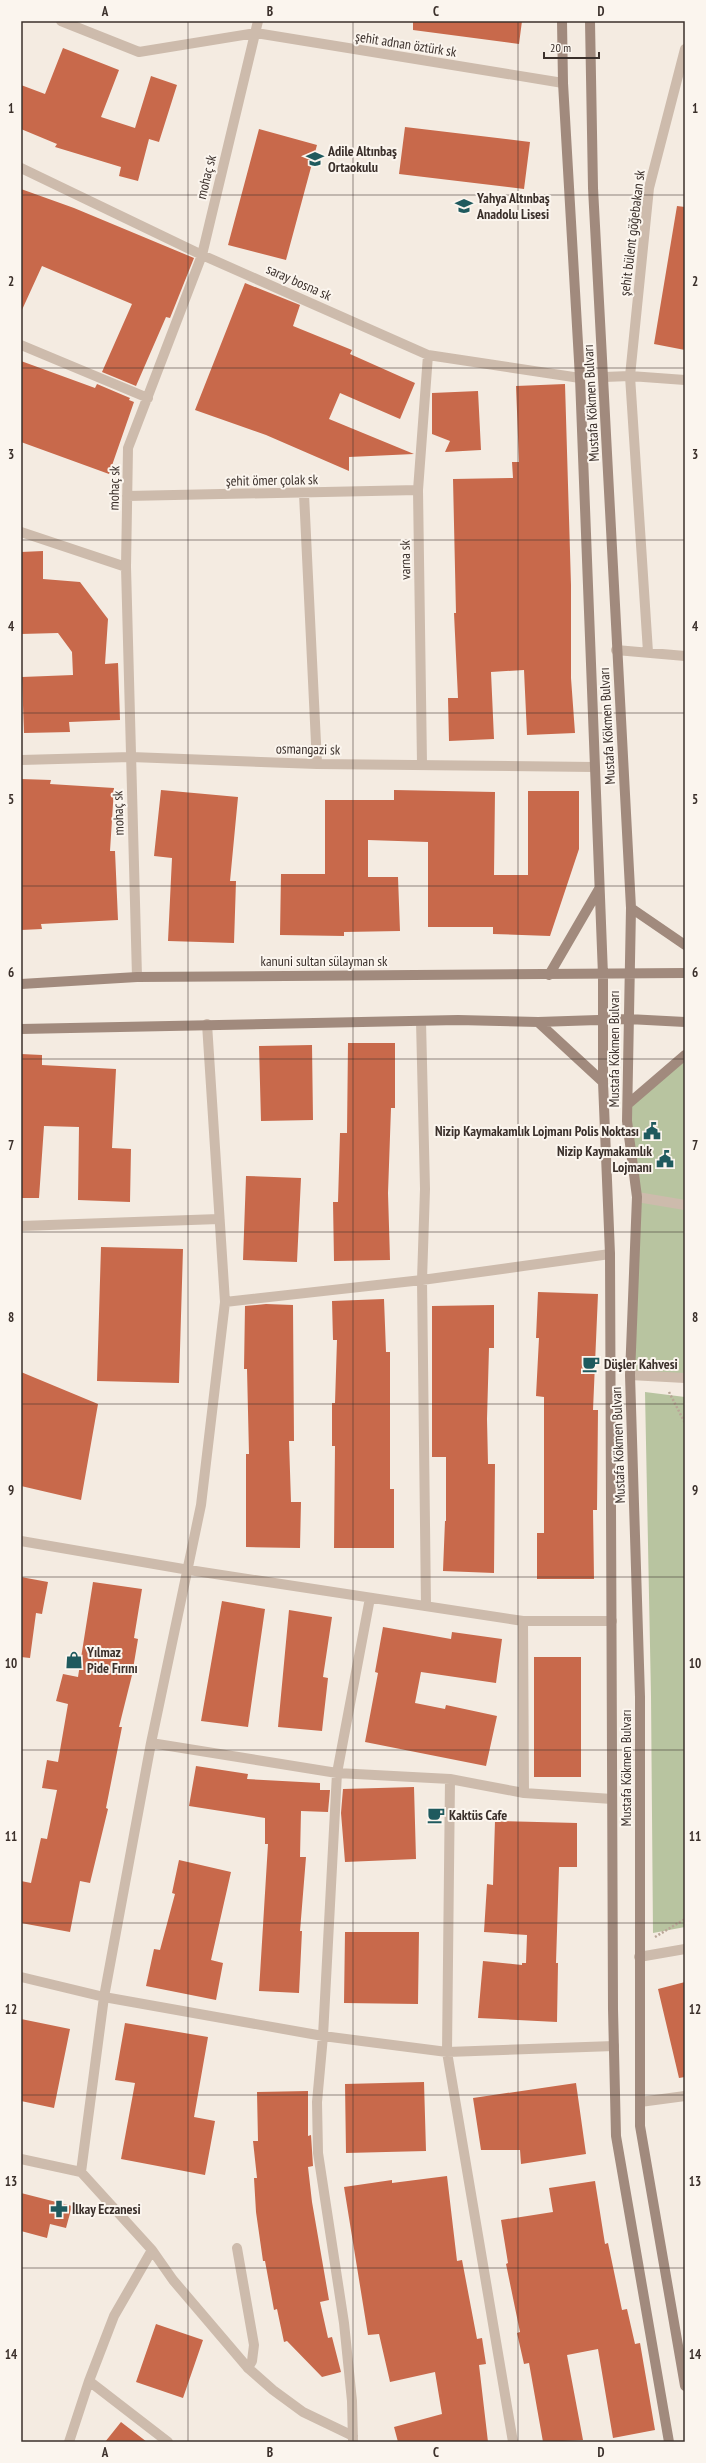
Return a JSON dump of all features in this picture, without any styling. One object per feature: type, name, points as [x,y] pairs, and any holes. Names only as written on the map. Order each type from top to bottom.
[{"type":"main road","name":"Mustafa Kökmen Bulvarı","points":[[562,21],[563,83],[580,378],[603,975],[603,1082],[610,1254],[612,1799],[616,2136],[669,2442]]},
{"type":"main road","name":"Mustafa Kökmen Bulvarı","points":[[590,21],[593,188],[604,377],[616,650],[631,908],[628,974],[627,1121],[637,1197],[630,1376],[640,1697],[640,2126],[685,2386]]},
{"type":"main road","points":[[549,975],[600,889]]},
{"type":"main road","points":[[631,908],[685,945]]},
{"type":"main road","name":"kanuni sultan sülayman sk","points":[[21,984],[137,977],[603,975],[685,973]]},
{"type":"main road","points":[[21,1029],[458,1020],[538,1022],[628,1019],[685,1022]]},
{"type":"main road","points":[[538,1022],[603,1082]]},
{"type":"main road","points":[[628,1104],[685,1055]]},
{"type":"street","name":"şehit adnan öztürk sk","points":[[61,21],[139,52],[256,33],[563,83]]},
{"type":"street","name":"mohaç sk","points":[[137,977],[126,567],[128,448],[202,255],[258,21]]},
{"type":"street","name":"şehit bülent göğebakan sk","points":[[648,652],[630,376],[649,188],[685,49]]},
{"type":"street","name":"saray bosna sk","points":[[21,168],[202,255],[428,355],[580,378]]},
{"type":"street","points":[[21,345],[148,398]]},
{"type":"street","name":"varna sk","points":[[422,764],[418,490],[428,355]]},
{"type":"street","points":[[604,377],[630,376],[685,380]]},
{"type":"street","name":"şehit ömer çolak sk","points":[[127,496],[304,494],[418,490]]},
{"type":"street","points":[[304,494],[317,764]]},
{"type":"street","points":[[21,532],[126,567]]},
{"type":"street","points":[[616,650],[685,656]]},
{"type":"street","name":"osmangazi sk","points":[[21,760],[131,757],[317,764],[594,767]]},
{"type":"street","points":[[421,1021],[425,1189],[422,1280],[426,1606]]},
{"type":"street","points":[[82,2172],[104,1997],[151,1743],[189,1570],[201,1505],[225,1302],[207,1024]]},
{"type":"street","points":[[637,1197],[685,1206]]},
{"type":"street","points":[[21,1226],[219,1219]]},
{"type":"street","points":[[225,1302],[422,1280],[610,1254]]},
{"type":"street","points":[[630,1376],[685,1378]]},
{"type":"street","points":[[21,1541],[189,1570],[524,1621],[612,1620]]},
{"type":"street","points":[[21,2159],[82,2172],[152,2250],[173,2280],[248,2368],[273,2390],[303,2412],[353,2439],[352,2402],[344,2323],[318,2153],[317,2102],[323,2036],[337,1773],[370,1598]]},
{"type":"street","points":[[524,1621],[524,1793]]},
{"type":"street","points":[[151,1743],[337,1773],[450,1779],[524,1793],[612,1799]]},
{"type":"street","points":[[450,1779],[447,2052],[513,2442]]},
{"type":"street","points":[[639,1957],[685,1949]]},
{"type":"street","points":[[21,1977],[104,1997],[323,2036],[447,2052],[614,2046]]},
{"type":"street","points":[[640,2102],[685,2096]]},
{"type":"street","points":[[237,2248],[254,2345],[254,2353],[248,2368]]},
{"type":"street","points":[[69,2442],[89,2381],[114,2316],[152,2250]]},
{"type":"street","points":[[89,2381],[168,2442]]},
{"type":"path","points":[[661,1377],[685,1423]]},
{"type":"path","points":[[639,1946],[685,1919]]},
{"type":"green space","points":[[685,1055],[685,1378],[630,1375],[637,1197],[628,1104]]},
{"type":"green space","points":[[645,1392],[685,1397],[685,1927],[653,1933],[651,1696]]},
{"type":"building","points":[[413,21],[522,21],[519,44],[413,30]]},
{"type":"building","points":[[63,48],[119,70],[101,117],[135,128],[151,76],[177,85],[159,142],[149,139],[138,181],[119,176],[121,167],[55,147],[57,144],[21,129],[21,85],[45,94]]},
{"type":"building","points":[[405,127],[530,142],[524,189],[399,174]]},
{"type":"building","points":[[259,129],[317,145],[286,260],[228,245]]},
{"type":"building","points":[[21,189],[74,208],[194,258],[170,318],[166,317],[136,386],[102,372],[132,304],[42,266],[21,312]]},
{"type":"building","points":[[677,206],[685,207],[685,350],[654,344]]},
{"type":"building","points":[[245,283],[300,305],[293,326],[352,350],[350,354],[415,383],[400,419],[340,393],[329,419],[414,454],[349,457],[349,471],[266,435],[195,410]]},
{"type":"building","points":[[21,361],[95,388],[97,384],[130,398],[129,400],[134,402],[109,474],[21,442]]},
{"type":"building","points":[[565,384],[571,585],[571,678],[575,733],[527,735],[524,670],[491,672],[494,739],[449,741],[448,698],[458,698],[454,613],[456,613],[453,479],[513,478],[512,462],[519,462],[516,386]]},
{"type":"building","points":[[478,391],[481,450],[445,452],[450,441],[432,434],[432,393]]},
{"type":"building","points":[[43,551],[43,579],[80,582],[108,619],[105,664],[118,663],[120,720],[69,722],[70,732],[24,733],[22,677],[73,675],[72,652],[58,633],[21,634],[21,552]]},
{"type":"building","points":[[21,779],[51,780],[50,784],[114,788],[110,851],[115,851],[118,920],[41,924],[42,929],[21,930]]},
{"type":"building","points":[[161,790],[238,797],[230,881],[236,881],[234,943],[168,941],[172,858],[154,856]]},
{"type":"building","points":[[394,790],[495,792],[494,875],[528,875],[528,791],[579,791],[579,849],[550,936],[493,934],[493,927],[428,927],[428,842],[368,840],[368,877],[398,877],[400,931],[344,932],[344,936],[280,935],[281,874],[325,874],[325,800],[394,800]]},
{"type":"building","points":[[348,1043],[395,1043],[395,1108],[391,1108],[388,1193],[390,1260],[334,1261],[333,1202],[338,1202],[340,1133],[347,1133]]},
{"type":"building","points":[[312,1045],[313,1120],[261,1121],[259,1046]]},
{"type":"building","points":[[21,1054],[42,1055],[42,1065],[116,1069],[112,1148],[131,1149],[130,1202],[78,1200],[79,1127],[44,1126],[39,1198],[21,1198]]},
{"type":"building","points":[[246,1176],[301,1178],[297,1262],[243,1260]]},
{"type":"building","points":[[101,1247],[183,1249],[179,1383],[97,1381]]},
{"type":"building","points":[[538,1292],[598,1294],[593,1410],[598,1410],[597,1510],[593,1510],[594,1579],[537,1579],[537,1533],[544,1533],[544,1397],[536,1396],[539,1338],[536,1338]]},
{"type":"building","points":[[384,1299],[386,1352],[390,1352],[390,1489],[394,1489],[394,1548],[334,1548],[335,1446],[332,1446],[332,1403],[335,1403],[337,1340],[333,1340],[332,1301]]},
{"type":"building","points":[[266,1304],[293,1305],[294,1441],[289,1441],[291,1502],[301,1502],[300,1548],[246,1547],[246,1454],[249,1454],[247,1369],[244,1369],[245,1306]]},
{"type":"building","points":[[494,1305],[494,1348],[489,1348],[487,1419],[488,1464],[495,1464],[494,1573],[443,1571],[446,1521],[446,1457],[432,1457],[432,1306]]},
{"type":"building","points":[[21,1372],[98,1404],[81,1500],[21,1486]]},
{"type":"building","points":[[21,1577],[48,1582],[42,1614],[36,1613],[30,1658],[21,1657]]},
{"type":"building","points":[[93,1582],[142,1589],[134,1638],[138,1639],[132,1675],[119,1727],[122,1727],[106,1808],[108,1809],[90,1883],[80,1881],[70,1932],[21,1923],[21,1881],[31,1883],[41,1838],[47,1839],[57,1790],[42,1788],[47,1760],[58,1762],[68,1704],[56,1701],[63,1674],[78,1677]]},
{"type":"building","points":[[222,1601],[265,1609],[248,1727],[201,1721]]},
{"type":"building","points":[[289,1610],[332,1617],[323,1677],[328,1678],[322,1731],[278,1727]]},
{"type":"building","points":[[383,1627],[451,1639],[452,1632],[502,1639],[496,1683],[421,1672],[415,1703],[445,1709],[446,1705],[497,1716],[486,1766],[365,1742],[378,1673],[375,1672]]},
{"type":"building","points":[[534,1657],[581,1657],[581,1777],[534,1777]]},
{"type":"building","points":[[196,1766],[248,1774],[247,1779],[320,1783],[320,1790],[330,1790],[328,1812],[301,1811],[300,1857],[306,1857],[300,1931],[302,1931],[299,1993],[259,1991],[268,1844],[265,1844],[265,1818],[189,1806]]},
{"type":"building","points":[[414,1787],[416,1859],[345,1862],[341,1813],[343,1789]]},
{"type":"building","points":[[495,1821],[577,1823],[577,1867],[559,1867],[556,1963],[558,1963],[557,2022],[478,2018],[483,1961],[522,1965],[522,1963],[526,1963],[527,1935],[484,1932],[487,1884],[493,1885]]},
{"type":"building","points":[[179,1860],[231,1872],[211,1960],[223,1963],[216,2000],[146,1986],[154,1949],[160,1950],[175,1894],[172,1893]]},
{"type":"building","points":[[345,1932],[419,1932],[418,2004],[344,2003]]},
{"type":"building","points":[[685,1982],[685,2077],[679,2078],[658,1989]]},
{"type":"building","points":[[21,2019],[70,2029],[54,2108],[21,2101]]},
{"type":"building","points":[[125,2023],[208,2037],[194,2117],[215,2121],[205,2175],[121,2159],[135,2083],[115,2080]]},
{"type":"building","points":[[424,2082],[426,2151],[346,2153],[345,2084]]},
{"type":"building","points":[[576,2083],[586,2154],[521,2164],[520,2150],[481,2150],[473,2098]]},
{"type":"building","points":[[308,2091],[308,2136],[311,2135],[313,2166],[308,2167],[312,2202],[329,2300],[320,2302],[328,2338],[332,2337],[341,2372],[322,2377],[287,2341],[284,2342],[277,2309],[274,2310],[265,2261],[263,2261],[256,2212],[254,2178],[257,2178],[253,2141],[258,2141],[257,2092]]},
{"type":"building","points":[[447,2176],[457,2261],[462,2260],[477,2339],[482,2338],[486,2364],[479,2365],[488,2442],[398,2442],[394,2427],[442,2414],[435,2372],[390,2382],[379,2334],[368,2335],[344,2187],[392,2180],[392,2183]]},
{"type":"building","points":[[595,2181],[605,2244],[608,2243],[622,2310],[627,2309],[635,2344],[640,2343],[655,2430],[613,2438],[598,2349],[567,2355],[583,2440],[543,2442],[529,2363],[524,2364],[517,2333],[520,2332],[506,2264],[508,2263],[501,2220],[553,2212],[549,2188]]},
{"type":"building","points":[[21,2193],[72,2206],[66,2228],[50,2224],[47,2238],[21,2231]]},
{"type":"building","points":[[156,2324],[203,2340],[183,2398],[136,2382]]},
{"type":"building","points":[[121,2422],[147,2442],[105,2442]]},
{"type":"place","name":"Adile Altınbaş Ortaokulu","points":[[315,159]]},
{"type":"place","name":"Yahya Altınbaş Anadolu Lisesi","points":[[464,206]]},
{"type":"place","name":"Nizip Kaymakamlık Lojmanı Polis Noktası","points":[[652,1131]]},
{"type":"place","name":"Nizip Kaymakamlık Lojmanı","points":[[665,1159]]},
{"type":"place","name":"Düşler Kahvesi","points":[[591,1364]]},
{"type":"place","name":"Yılmaz Pide Fırını","points":[[74,1660]]},
{"type":"place","name":"Kaktüs Cafe","points":[[436,1815]]},
{"type":"place","name":"İlkay Eczanesi","points":[[59,2209]]}]
